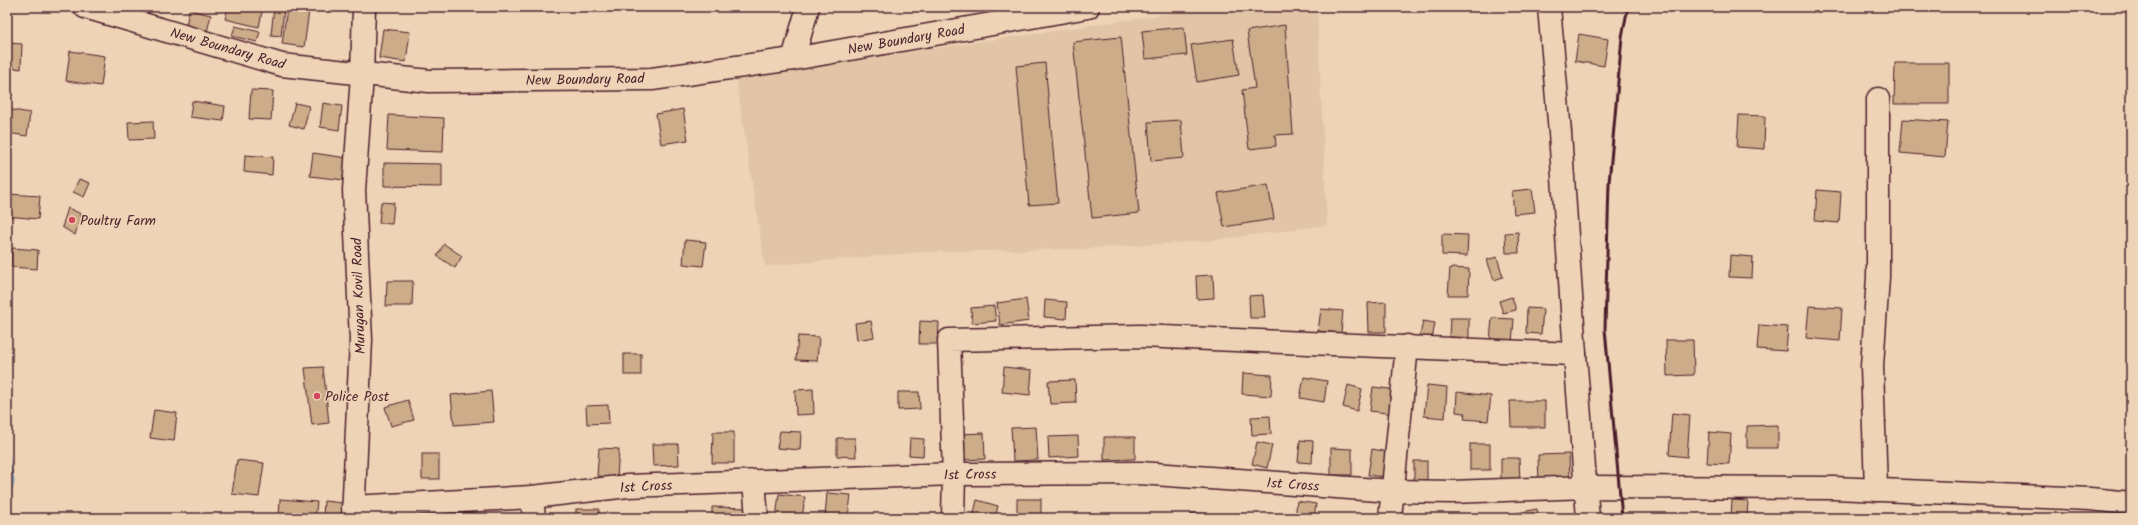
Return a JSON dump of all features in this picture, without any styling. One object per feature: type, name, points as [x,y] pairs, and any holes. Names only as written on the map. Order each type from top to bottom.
[{"type":"street","name":"New Boundary Road","points":[[85,7],[282,65],[362,75],[429,81],[652,79],[793,59],[1088,7]]},
{"type":"street","name":"Murugan Kovil Road","points":[[353,513],[360,340],[354,190],[362,75],[364,7]]},
{"type":"street","points":[[793,59],[808,7]]},
{"type":"street","points":[[1549,7],[1560,133],[1574,354],[1587,487],[1588,518]]},
{"type":"street","points":[[1876,490],[1872,366],[1878,277],[1878,99]]},
{"type":"street","points":[[953,518],[954,474],[949,340],[1140,336],[1574,354]]},
{"type":"street","points":[[1390,518],[1407,346]]},
{"type":"street","name":"1st Cross","points":[[353,513],[533,507],[628,486],[954,474],[1140,473],[1392,492],[1452,492],[1587,487],[1876,490],[2090,499],[2131,503]]},
{"type":"street","points":[[754,481],[757,518]]},
{"type":"shaded area","points":[[1214,7],[1317,7],[1327,225],[1206,241],[1081,249],[922,252],[765,266],[736,78]]},
{"type":"water","points":[[7,448],[14,481],[7,509]]},
{"type":"building","points":[[132,7],[151,7],[148,15]]},
{"type":"building","points":[[228,7],[263,7],[259,27],[225,19]]},
{"type":"building","points":[[274,7],[284,9],[281,36],[271,35]]},
{"type":"building","points":[[287,8],[309,11],[304,47],[282,44]]},
{"type":"building","points":[[189,10],[211,15],[206,36],[185,31]]},
{"type":"building","points":[[1285,25],[1293,134],[1275,135],[1276,146],[1249,149],[1242,90],[1255,88],[1247,31]]},
{"type":"building","points":[[235,26],[260,32],[257,42],[232,36]]},
{"type":"building","points":[[1184,27],[1187,55],[1145,59],[1142,31]]},
{"type":"building","points":[[383,29],[410,32],[406,62],[379,58]]},
{"type":"building","points":[[1579,34],[1608,39],[1604,66],[1575,61]]},
{"type":"building","points":[[1121,37],[1139,213],[1092,218],[1073,42]]},
{"type":"building","points":[[1233,39],[1239,75],[1197,82],[1191,45]]},
{"type":"building","points":[[7,43],[22,44],[21,69],[7,67]]},
{"type":"building","points":[[70,51],[105,56],[101,86],[66,81]]},
{"type":"building","points":[[1045,63],[1058,203],[1029,205],[1016,66]]},
{"type":"building","points":[[1895,63],[1949,63],[1949,104],[1894,104]]},
{"type":"building","points":[[251,90],[273,91],[271,120],[249,119]]},
{"type":"building","points":[[192,101],[225,106],[223,121],[190,117]]},
{"type":"building","points":[[295,103],[309,106],[304,129],[289,125]]},
{"type":"building","points":[[323,103],[342,106],[339,130],[320,127]]},
{"type":"building","points":[[7,109],[30,113],[27,136],[7,133]]},
{"type":"building","points":[[683,109],[688,140],[661,144],[656,114]]},
{"type":"building","points":[[389,115],[444,118],[443,152],[387,150]]},
{"type":"building","points":[[1739,115],[1765,116],[1764,149],[1737,147]]},
{"type":"building","points":[[1903,119],[1948,122],[1945,157],[1900,153]]},
{"type":"building","points":[[1181,120],[1184,158],[1151,161],[1148,122]]},
{"type":"building","points":[[153,121],[154,139],[129,140],[128,122]]},
{"type":"building","points":[[313,153],[347,158],[344,180],[310,176]]},
{"type":"building","points":[[245,155],[273,157],[272,175],[244,172]]},
{"type":"building","points":[[384,163],[442,164],[442,187],[384,186]]},
{"type":"building","points":[[79,179],[90,183],[84,197],[73,192]]},
{"type":"building","points":[[1268,185],[1274,219],[1224,227],[1218,193]]},
{"type":"building","points":[[1532,189],[1535,212],[1514,214],[1512,191]]},
{"type":"building","points":[[1817,190],[1841,192],[1839,223],[1815,221]]},
{"type":"building","points":[[7,194],[40,196],[38,219],[7,216]]},
{"type":"building","points":[[381,202],[394,203],[392,224],[379,223]]},
{"type":"building","name":"Poultry Farm","points":[[68,208],[81,214],[75,235],[62,227]]},
{"type":"building","points":[[1518,232],[1519,253],[1506,253],[1505,233]]},
{"type":"building","points":[[1442,234],[1468,235],[1467,256],[1442,255]]},
{"type":"building","points":[[685,240],[706,242],[703,266],[683,264]]},
{"type":"building","points":[[444,244],[462,256],[455,268],[437,256]]},
{"type":"building","points":[[12,248],[38,250],[37,269],[11,267]]},
{"type":"building","points":[[1730,255],[1753,257],[1752,278],[1729,277]]},
{"type":"building","points":[[1497,257],[1503,277],[1494,280],[1487,260]]},
{"type":"building","points":[[1450,268],[1469,269],[1468,295],[1448,295]]},
{"type":"building","points":[[1213,275],[1214,298],[1197,299],[1196,276]]},
{"type":"building","points":[[387,281],[413,281],[412,306],[386,306]]},
{"type":"building","points":[[1263,295],[1265,318],[1250,318],[1249,296]]},
{"type":"building","points":[[1512,297],[1516,310],[1503,313],[1499,301]]},
{"type":"building","points":[[1026,299],[1029,321],[1000,325],[997,303]]},
{"type":"building","points":[[1045,300],[1067,302],[1066,319],[1044,317]]},
{"type":"building","points":[[1386,302],[1386,332],[1369,332],[1368,303]]},
{"type":"building","points":[[994,306],[996,321],[972,323],[971,308]]},
{"type":"building","points":[[1809,306],[1842,308],[1840,341],[1806,338]]},
{"type":"building","points":[[1527,308],[1543,309],[1541,334],[1526,333]]},
{"type":"building","points":[[1321,309],[1343,311],[1341,333],[1318,331]]},
{"type":"building","points":[[1450,318],[1469,318],[1469,338],[1449,337]]},
{"type":"building","points":[[1492,318],[1514,319],[1512,343],[1490,341]]},
{"type":"building","points":[[871,321],[874,337],[857,340],[855,323]]},
{"type":"building","points":[[920,321],[939,322],[938,344],[919,344]]},
{"type":"building","points":[[1423,321],[1435,323],[1432,339],[1420,336]]},
{"type":"building","points":[[1759,325],[1788,327],[1786,351],[1757,349]]},
{"type":"building","points":[[798,336],[819,337],[817,361],[796,360]]},
{"type":"building","points":[[1666,340],[1693,340],[1694,375],[1667,376]]},
{"type":"building","points":[[624,354],[641,354],[641,375],[624,375]]},
{"type":"building","name":"Police Post","points":[[323,367],[329,423],[312,425],[305,368]]},
{"type":"building","points":[[1004,367],[1032,370],[1030,395],[1002,392]]},
{"type":"building","points":[[1243,373],[1272,375],[1271,396],[1242,394]]},
{"type":"building","points":[[1304,377],[1327,381],[1324,402],[1300,398]]},
{"type":"building","points":[[1075,380],[1076,403],[1050,404],[1048,381]]},
{"type":"building","points":[[1348,385],[1362,389],[1357,411],[1343,407]]},
{"type":"building","points":[[1427,385],[1447,387],[1445,418],[1424,416]]},
{"type":"building","points":[[1373,387],[1397,390],[1394,414],[1370,411]]},
{"type":"building","points":[[813,389],[814,414],[796,415],[795,390]]},
{"type":"building","points":[[491,391],[494,422],[454,425],[451,395]]},
{"type":"building","points":[[898,392],[919,392],[920,409],[898,410]]},
{"type":"building","points":[[1457,392],[1491,396],[1488,421],[1464,419],[1465,413],[1456,412]]},
{"type":"building","points":[[408,400],[414,420],[391,426],[385,407]]},
{"type":"building","points":[[1510,401],[1545,401],[1545,427],[1511,427]]},
{"type":"building","points":[[608,405],[609,423],[587,424],[586,406]]},
{"type":"building","points":[[154,410],[177,413],[174,441],[150,438]]},
{"type":"building","points":[[1672,413],[1690,415],[1687,457],[1669,455]]},
{"type":"building","points":[[1270,416],[1271,434],[1252,435],[1251,417]]},
{"type":"building","points":[[1778,425],[1778,448],[1747,448],[1747,426]]},
{"type":"building","points":[[1036,427],[1038,460],[1013,461],[1011,428]]},
{"type":"building","points":[[780,431],[801,432],[800,450],[777,448]]},
{"type":"building","points":[[713,432],[734,432],[734,463],[712,463]]},
{"type":"building","points":[[1709,432],[1731,434],[1729,464],[1707,463]]},
{"type":"building","points":[[984,433],[985,459],[961,460],[959,434]]},
{"type":"building","points":[[1078,436],[1079,456],[1049,458],[1048,437]]},
{"type":"building","points":[[1104,437],[1135,437],[1135,459],[1104,460]]},
{"type":"building","points":[[837,438],[855,438],[856,457],[837,456]]},
{"type":"building","points":[[910,438],[924,439],[923,456],[909,455]]},
{"type":"building","points":[[1300,440],[1313,441],[1312,463],[1298,462]]},
{"type":"building","points":[[1257,442],[1272,445],[1267,468],[1252,464]]},
{"type":"building","points":[[652,444],[678,444],[679,465],[653,466]]},
{"type":"building","points":[[1470,444],[1490,444],[1490,470],[1470,470]]},
{"type":"building","points":[[599,448],[619,449],[617,477],[597,476]]},
{"type":"building","points":[[1331,448],[1352,449],[1352,475],[1331,475]]},
{"type":"building","points":[[1372,449],[1388,452],[1385,477],[1368,475]]},
{"type":"building","points":[[422,454],[439,454],[439,479],[422,479]]},
{"type":"building","points":[[1569,454],[1570,481],[1539,482],[1538,455]]},
{"type":"building","points":[[1501,458],[1519,458],[1520,482],[1501,482]]},
{"type":"building","points":[[237,460],[264,463],[259,497],[232,494]]},
{"type":"building","points":[[1414,461],[1427,461],[1427,481],[1414,481]]},
{"type":"building","points":[[827,493],[851,495],[848,518],[825,518]]},
{"type":"building","points":[[779,494],[805,497],[802,518],[776,518]]},
{"type":"building","points":[[280,499],[317,502],[315,518],[279,518]]},
{"type":"building","points":[[1017,499],[1041,499],[1041,518],[1017,518]]},
{"type":"building","points":[[977,500],[998,506],[995,518],[973,517]]},
{"type":"building","points":[[1732,500],[1748,501],[1747,518],[1731,518]]},
{"type":"building","points":[[324,501],[343,503],[342,518],[323,518]]},
{"type":"building","points":[[1297,501],[1316,504],[1314,518],[1295,518]]},
{"type":"building","points":[[712,507],[748,508],[748,518],[712,518]]},
{"type":"building","points":[[576,509],[599,509],[599,518],[576,518]]},
{"type":"building","points":[[1537,509],[1539,518],[1513,518],[1512,514]]},
{"type":"building","points":[[1191,513],[1221,514],[1221,518],[1190,518]]},
{"type":"building","points":[[613,515],[643,517],[613,518]]},
{"type":"railway","points":[[1622,518],[1605,329],[1609,183],[1622,37],[1628,7]]},
{"type":"place","name":"Poultry Farm","points":[[72,220]]},
{"type":"place","name":"Police Post","points":[[317,396]]}]
